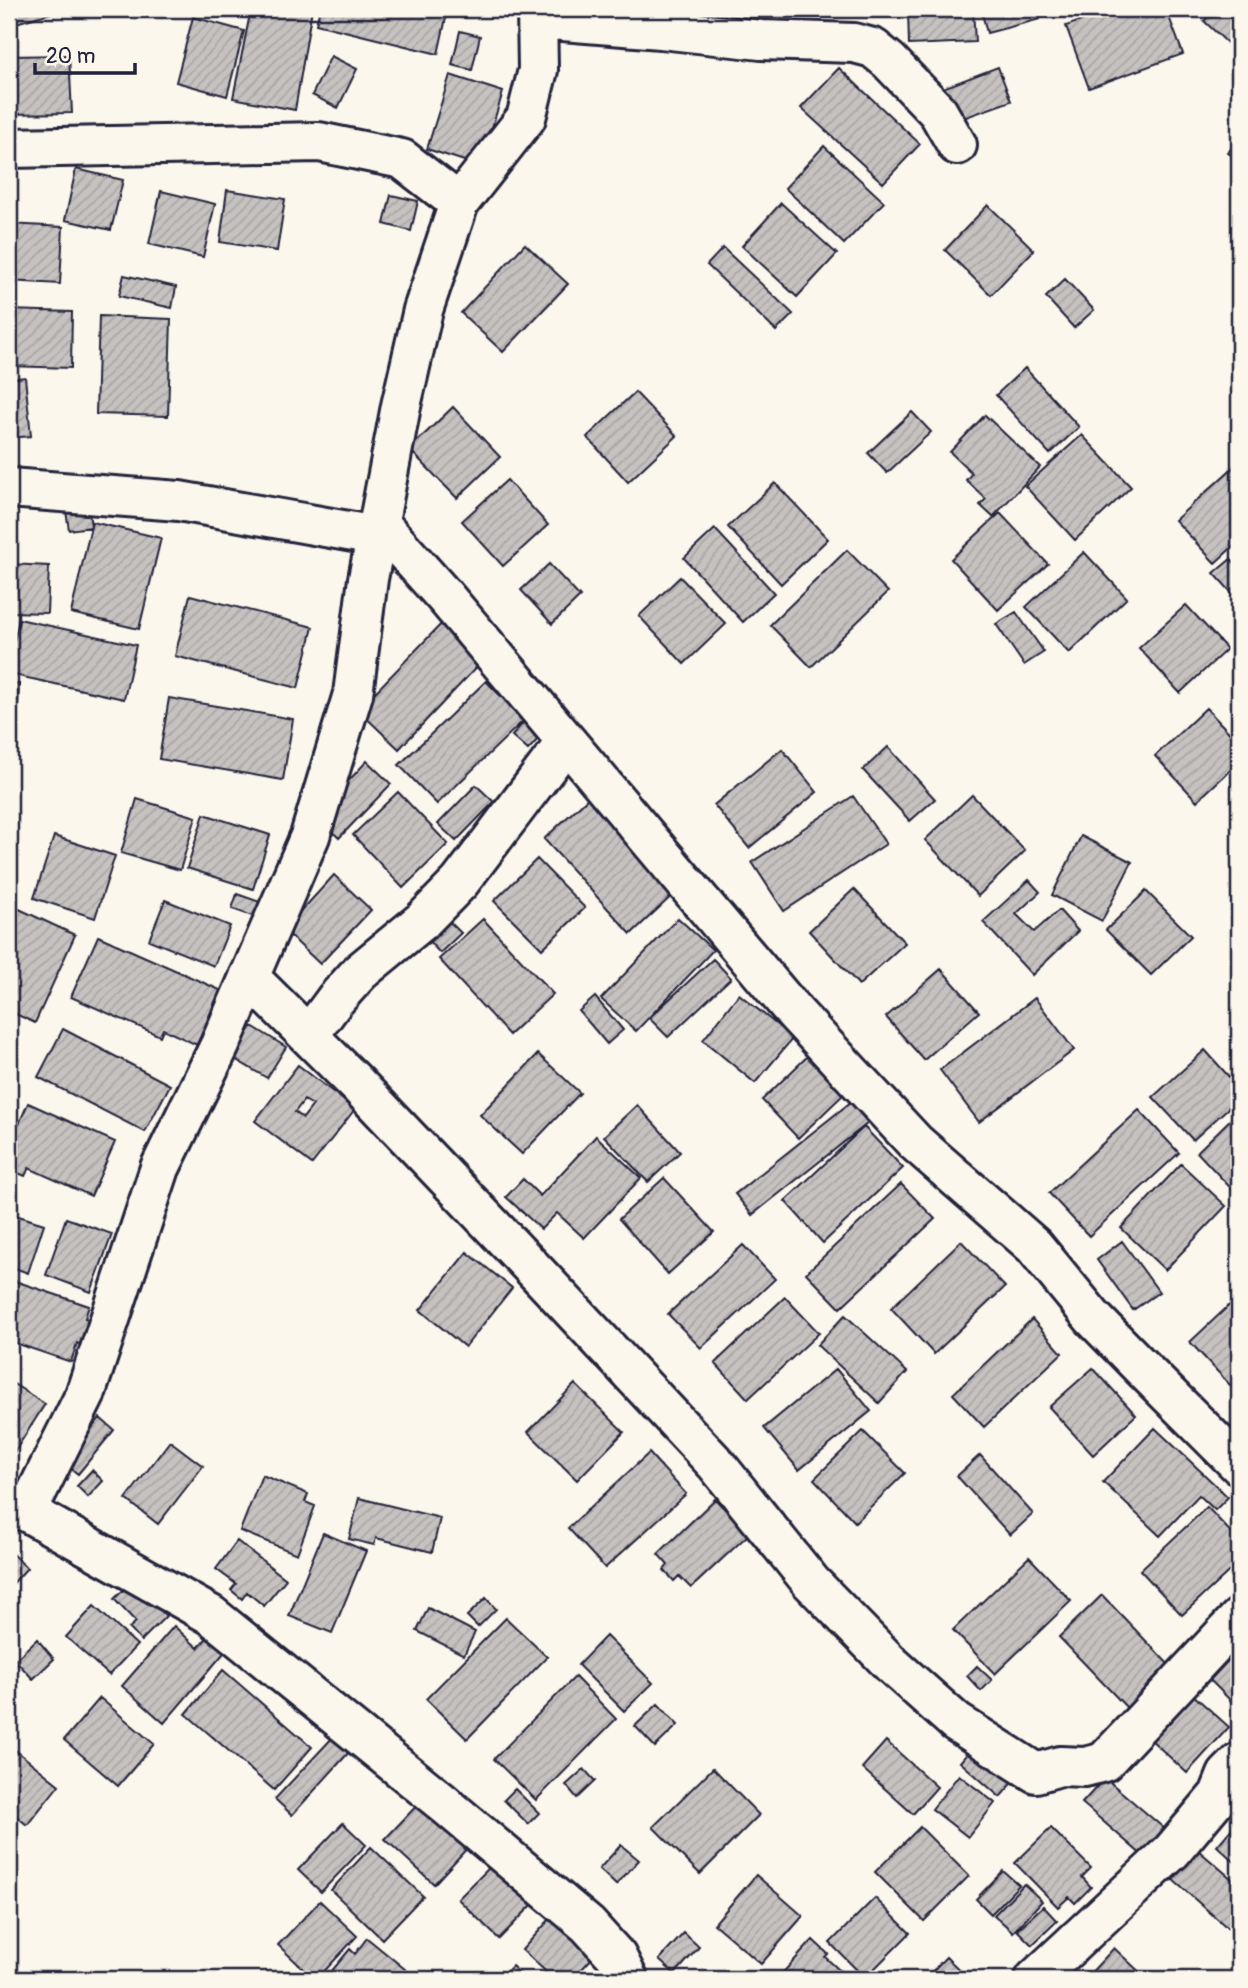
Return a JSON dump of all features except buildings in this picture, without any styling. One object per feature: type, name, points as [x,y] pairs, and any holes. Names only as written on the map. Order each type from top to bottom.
[{"type":"street","points":[[628,1979],[617,1957],[588,1925],[442,1802],[211,1615],[18,1509],[85,1395],[160,1168],[220,1045],[310,836],[353,694],[368,579],[401,406],[424,310],[459,203],[526,118],[538,70],[538,14],[761,40],[854,43],[873,48],[938,112],[957,145]]},
{"type":"street","points":[[9,148],[319,142],[402,159],[459,203]]},
{"type":"street","points":[[9,488],[179,501],[378,529],[446,598],[822,1043],[915,1142],[1034,1247],[1093,1318],[1239,1465]]},
{"type":"street","points":[[309,1035],[360,972],[422,920],[460,882],[566,742]]},
{"type":"street","points":[[249,976],[531,1266],[716,1464],[811,1582],[883,1656],[956,1722],[1035,1773],[1060,1766],[1085,1767],[1104,1762],[1239,1618]]},
{"type":"street","points":[[1035,1979],[1172,1851],[1219,1795],[1227,1775],[1239,1763]]}]
